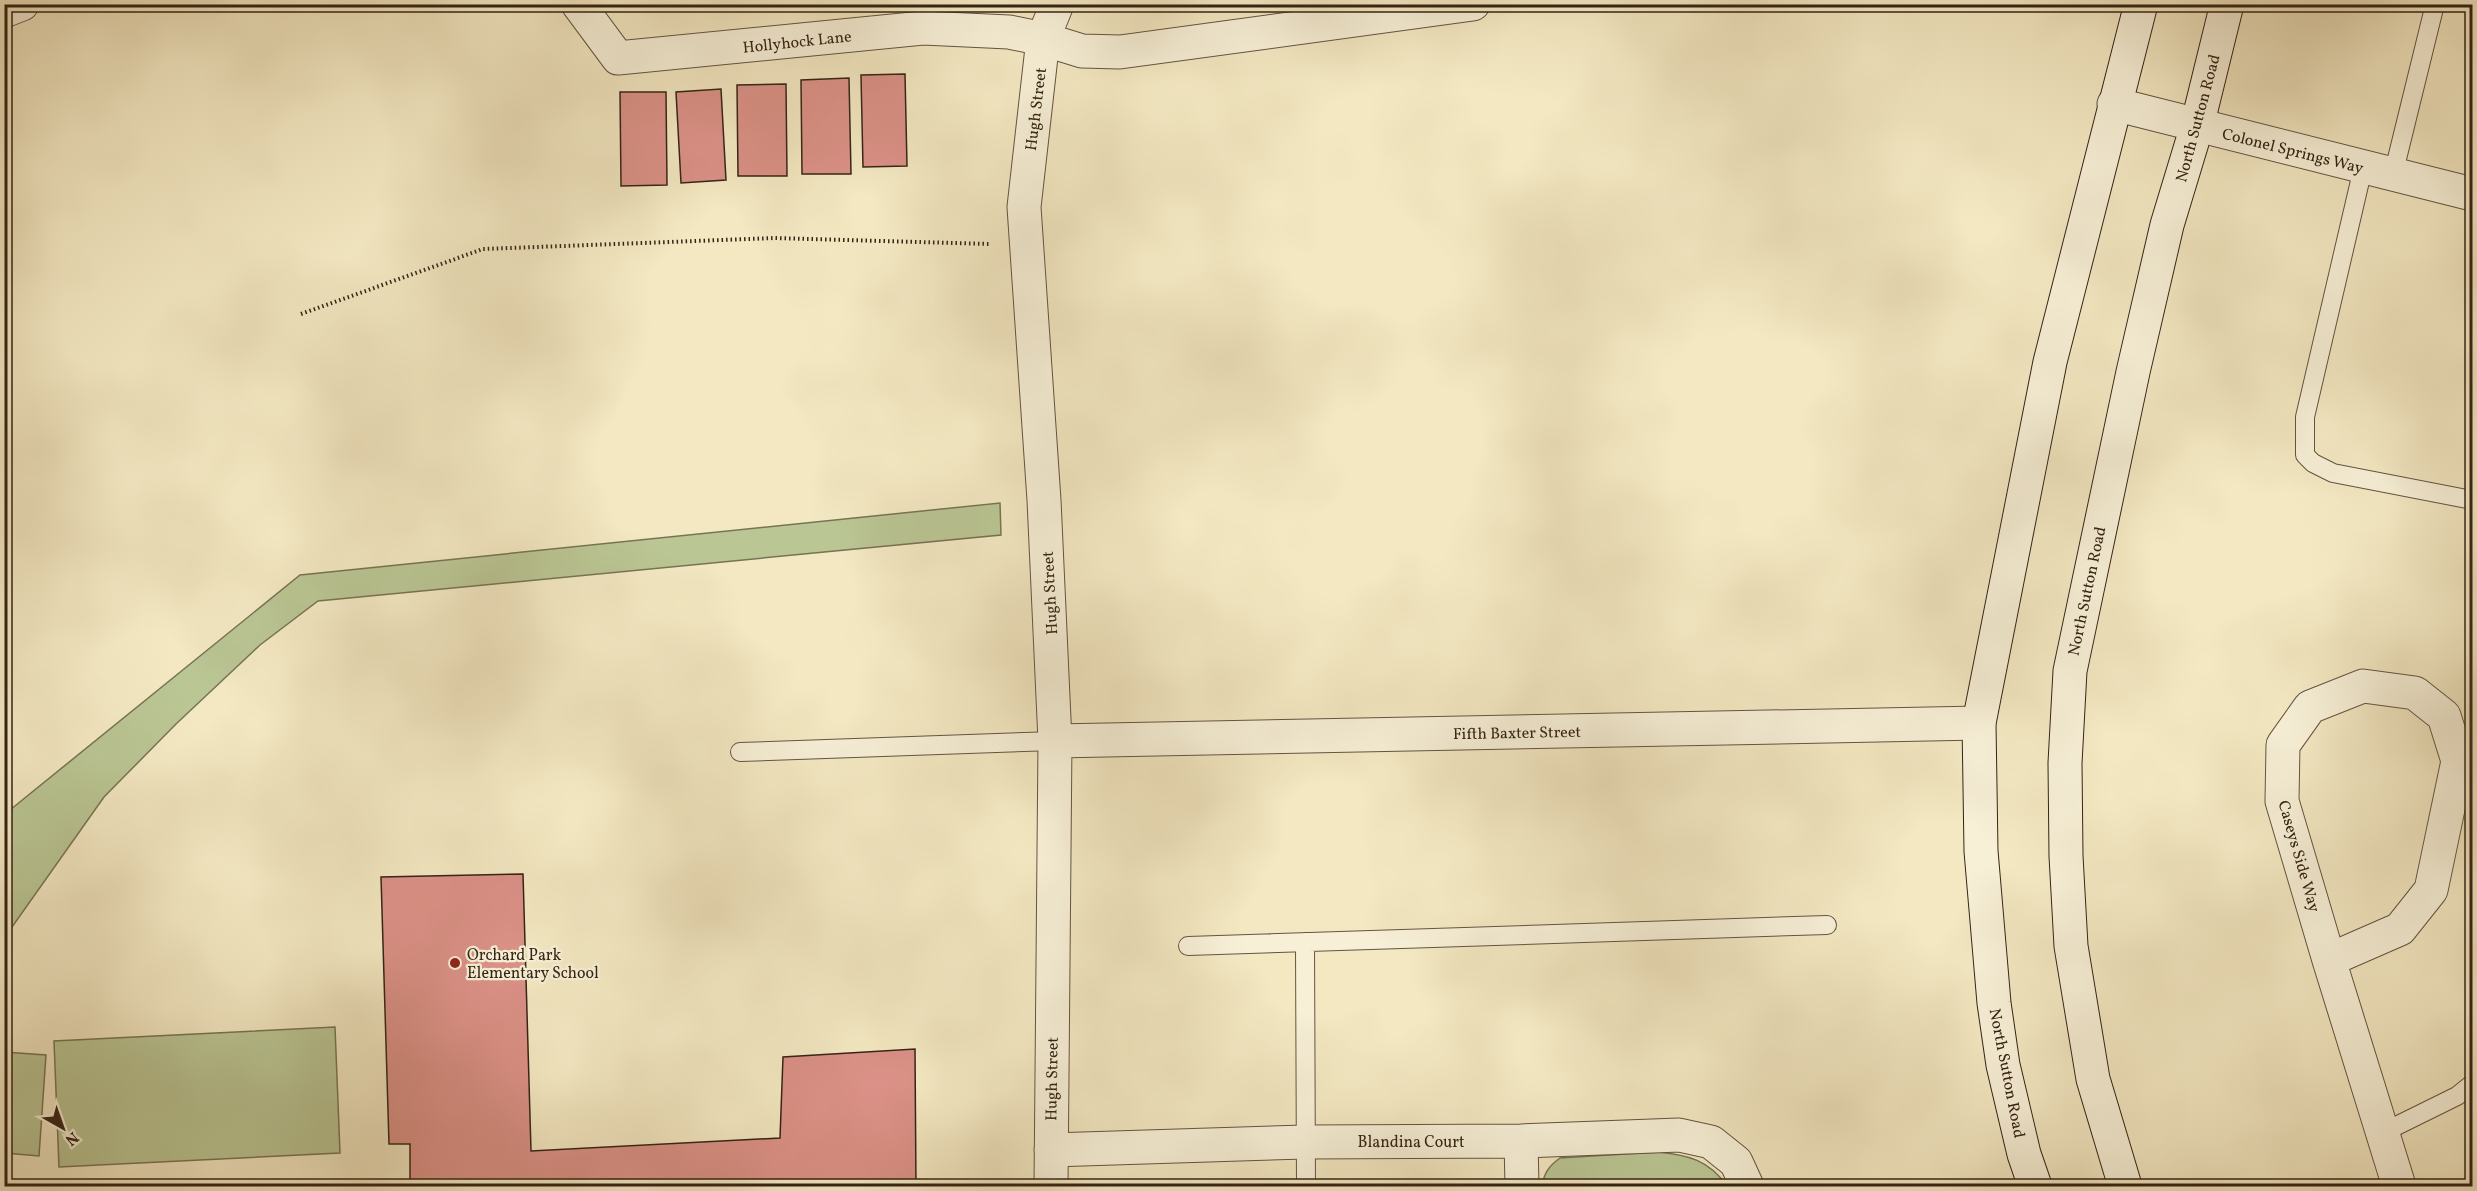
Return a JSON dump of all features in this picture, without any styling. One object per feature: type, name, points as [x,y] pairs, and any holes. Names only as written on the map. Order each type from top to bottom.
[{"type":"street","points":[[4,11],[22,4]]},
{"type":"street","name":"Hollyhock Lane","points":[[578,4],[618,58],[922,16],[1043,39],[1082,51],[1120,52],[1473,4]]},
{"type":"street","name":"Hugh Street","points":[[1052,1186],[1055,741],[1044,500],[1024,207],[1043,39],[1057,4]]},
{"type":"street","name":"North Sutton Road","points":[[2035,1186],[2024,1154],[2003,1065],[1994,1003],[1981,851],[1979,723],[2050,362],[2141,4]]},
{"type":"street","name":"North Sutton Road","points":[[2125,1186],[2093,1079],[2071,946],[2066,856],[2065,764],[2070,671],[2133,372],[2167,225],[2197,126],[2227,4]]},
{"type":"street","name":"Colonel Springs Way","points":[[2114,104],[2472,194]]},
{"type":"street","name":"Caseys Side Way","points":[[2329,960],[2400,928],[2431,890],[2458,761],[2444,716],[2415,693],[2363,686],[2310,707],[2283,745],[2282,801],[2329,960],[2399,1186]]},
{"type":"street","name":"Fifth Baxter Street","points":[[1055,741],[1979,723]]},
{"type":"street","name":"Blandina Court","points":[[1051,1150],[1305,1142],[1521,1141],[1679,1135],[1711,1142],[1736,1162],[1747,1186]]},
{"type":"street","points":[[1521,1141],[1522,1186]]},
{"type":"lane","points":[[2435,4],[2378,172],[2305,417],[2305,455],[2313,463],[2333,473],[2472,500]]},
{"type":"lane","points":[[740,752],[1055,741]]},
{"type":"lane","points":[[1188,946],[1827,926]]},
{"type":"lane","points":[[1305,942],[1306,1186]]},
{"type":"lane","points":[[2382,1133],[2457,1096],[2472,1084]]},
{"type":"path","points":[[301,314],[483,249],[775,238],[1026,245]]},
{"type":"green space","points":[[1000,503],[1001,535],[318,601],[260,645],[176,724],[104,797],[5,937],[5,814],[300,575]]},
{"type":"green space","points":[[335,1027],[340,1153],[59,1167],[54,1041]]},
{"type":"green space","points":[[4,1052],[46,1055],[39,1156],[5,1153]]},
{"type":"green space","points":[[1658,1152],[1697,1160],[1713,1170],[1727,1186],[1542,1186],[1548,1170],[1560,1158]]},
{"type":"building","points":[[905,74],[907,166],[863,167],[861,75]]},
{"type":"building","points":[[849,78],[851,174],[802,174],[801,80]]},
{"type":"building","points":[[786,84],[787,176],[738,176],[737,85]]},
{"type":"building","points":[[721,89],[726,180],[681,183],[676,92]]},
{"type":"building","points":[[620,92],[666,92],[667,185],[621,186]]},
{"type":"building","name":"Orchard Park Elementary School","points":[[523,874],[531,1151],[780,1138],[783,1057],[915,1049],[916,1186],[410,1186],[410,1144],[389,1144],[381,877]]},
{"type":"place","name":"Orchard Park Elementary School","points":[[455,963]]}]
